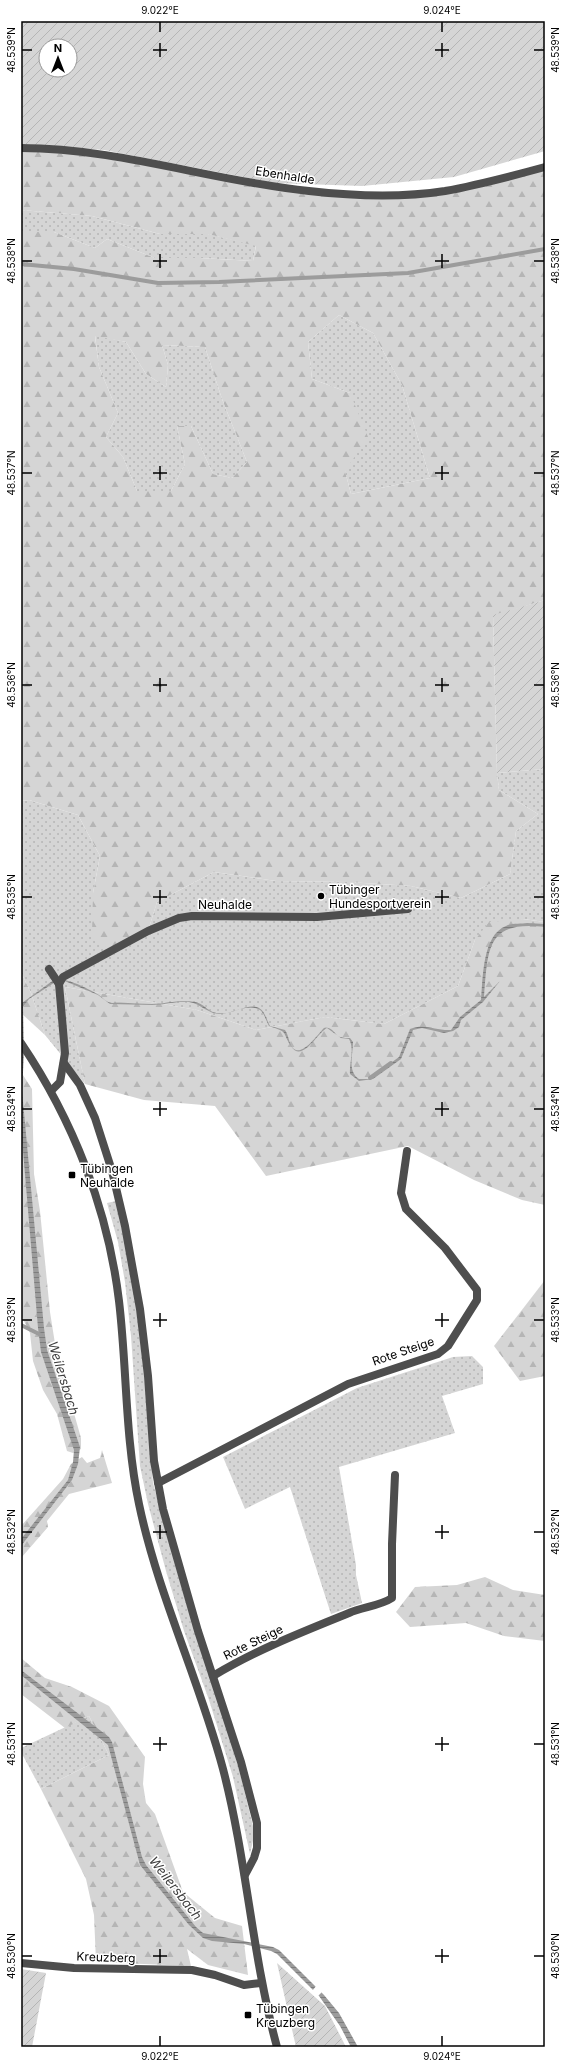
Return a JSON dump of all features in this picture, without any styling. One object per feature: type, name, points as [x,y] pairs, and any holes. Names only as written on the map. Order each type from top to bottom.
[{"type":"street","name":"Ebenhalde","points":[[21,148],[93,153],[263,184],[307,191],[349,195],[397,195],[444,191],[545,167]]},
{"type":"street","name":"Neuhalde","points":[[59,984],[63,977],[148,931],[179,918],[192,916],[316,917],[408,909]]},
{"type":"street","points":[[49,969],[59,984],[64,1063],[60,1082],[51,1091]]},
{"type":"street","points":[[21,1043],[51,1091],[83,1160],[106,1235],[119,1301],[131,1456],[139,1507],[156,1570],[215,1742],[231,1801],[245,1875],[257,1962],[277,2047]]},
{"type":"street","name":"Rote Steige","points":[[64,1063],[80,1085],[95,1118],[106,1152],[131,1252],[148,1376],[154,1460],[169,1533],[241,1762],[257,1823],[257,1848],[254,1858],[245,1875]]},
{"type":"street","name":"Rote Steige","points":[[158,1483],[348,1384],[438,1354],[448,1346],[477,1300],[477,1290],[445,1248],[406,1209],[401,1193],[407,1151]]},
{"type":"street","name":"Rote Steige","points":[[213,1676],[239,1660],[283,1640],[355,1610],[386,1602],[392,1598],[391,1550],[395,1475]]},
{"type":"street","name":"Kreuzberg","points":[[21,1963],[89,1968],[192,1970],[215,1975],[244,1985],[261,1983]]},
{"type":"green space","points":[[21,21],[545,21],[545,151],[454,177],[362,186],[274,183],[104,150],[21,144]]},
{"type":"green space","points":[[21,148],[49,149],[307,191],[421,194],[545,167],[545,600],[493,616],[497,773],[499,790],[538,814],[516,831],[510,874],[461,898],[411,886],[348,882],[276,881],[214,872],[157,902],[148,931],[110,951],[92,935],[93,893],[100,856],[78,815],[29,800],[21,801],[21,232],[54,232],[95,248],[107,239],[155,258],[200,258],[253,261],[256,246],[208,234],[160,234],[92,216],[21,210]],"holes":[[[339,315],[373,333],[402,385],[430,478],[351,494],[345,471],[368,437],[350,393],[312,379],[308,342]],[[95,336],[126,342],[146,374],[166,387],[168,365],[162,345],[205,347],[222,399],[247,462],[232,478],[213,474],[191,426],[177,426],[185,464],[171,491],[137,491],[123,457],[106,437],[118,413],[99,367]]]},
{"type":"green space","points":[[21,210],[92,216],[160,234],[208,234],[256,245],[253,261],[200,258],[155,258],[107,239],[95,248],[54,232],[21,232]]},
{"type":"green space","points":[[339,315],[373,333],[402,385],[430,478],[351,494],[345,471],[350,393],[312,379],[308,342]]},
{"type":"green space","points":[[95,335],[126,342],[146,374],[166,387],[168,365],[162,345],[205,347],[222,399],[247,462],[232,478],[213,474],[191,426],[177,426],[185,464],[171,491],[137,491],[123,457],[106,437],[118,413],[99,367]]},
{"type":"green space","points":[[545,600],[545,769],[497,773],[493,615]]},
{"type":"green space","points":[[545,769],[545,922],[523,919],[475,940],[458,986],[384,1024],[325,1017],[256,1030],[197,1010],[65,987],[85,1084],[45,1035],[31,993],[21,972],[21,801],[29,800],[78,815],[100,856],[93,893],[148,931],[157,902],[214,872],[276,881],[348,882],[411,886],[461,898],[510,874],[516,831],[538,814],[499,790],[497,773]]},
{"type":"green space","points":[[523,919],[545,922],[545,1205],[522,1200],[474,1180],[408,1146],[266,1176],[215,1106],[144,1100],[85,1084],[65,987],[197,1010],[256,1030],[325,1017],[384,1024],[458,986],[475,940],[489,922]]},
{"type":"green space","points":[[21,972],[31,993],[45,1035],[21,1013]]},
{"type":"green space","points":[[21,1072],[32,1089],[34,1174],[40,1211],[50,1312],[56,1350],[81,1438],[81,1449],[73,1453],[67,1451],[57,1414],[43,1390],[33,1361],[30,1333],[22,1317]]},
{"type":"green space","points":[[116,1201],[134,1287],[145,1383],[153,1483],[187,1606],[229,1734],[242,1781],[253,1826],[254,1836],[250,1854],[233,1777],[209,1700],[184,1631],[166,1571],[148,1504],[140,1466],[131,1336],[125,1282],[118,1242],[107,1203]]},
{"type":"green space","points":[[545,1280],[545,1376],[520,1381],[494,1346]]},
{"type":"green space","points":[[472,1356],[483,1367],[483,1384],[442,1396],[455,1433],[339,1467],[356,1565],[356,1575],[362,1603],[331,1614],[290,1487],[245,1509],[223,1457],[357,1388],[453,1357]]},
{"type":"green space","points":[[102,1450],[112,1483],[69,1494],[47,1521],[48,1527],[21,1558],[21,1526],[63,1479],[71,1464],[82,1457],[87,1463],[100,1458]]},
{"type":"green space","points":[[485,1577],[513,1590],[545,1595],[545,1641],[504,1636],[466,1623],[410,1627],[396,1612],[415,1587],[457,1585]]},
{"type":"green space","points":[[21,1658],[45,1678],[72,1687],[109,1706],[145,1757],[143,1784],[146,1803],[155,1814],[183,1892],[215,1918],[242,1926],[248,1975],[208,1965],[187,1949],[191,1966],[96,1962],[94,1915],[86,1879],[41,1789],[109,1755],[89,1716],[65,1728],[21,1694]]},
{"type":"green space","points":[[89,1716],[109,1755],[41,1789],[21,1752],[21,1748]]},
{"type":"green space","points":[[277,1963],[325,2006],[346,2047],[296,2047]]},
{"type":"green space","points":[[21,1969],[46,1973],[32,2047],[21,2047]]},
{"type":"shaded area","points":[[514,924],[545,924],[545,927],[526,926],[511,928],[501,933],[494,941],[490,952],[487,965],[484,997],[500,981],[483,1002],[461,1020],[459,1027],[453,1031],[444,1033],[422,1028],[413,1030],[401,1059],[373,1079],[359,1081],[350,1074],[352,1048],[349,1039],[341,1038],[327,1028],[331,1029],[340,1037],[350,1038],[353,1042],[353,1072],[359,1079],[369,1079],[399,1057],[410,1029],[415,1027],[426,1027],[451,1030],[460,1017],[481,1000],[485,958],[492,938],[498,931],[508,925]]},
{"type":"shaded area","points":[[55,979],[60,979],[29,999],[23,1007],[24,1053],[22,1091],[47,1350],[80,1447],[78,1464],[72,1480],[21,1546],[21,1539],[68,1480],[73,1462],[74,1450],[41,1352],[21,1127],[21,994],[22,1003]]},
{"type":"shaded area","points":[[60,979],[84,987],[99,995],[107,1001],[112,1003],[152,1004],[189,1001],[199,1003],[215,1013],[189,1002],[152,1005],[110,1004],[98,995]]},
{"type":"shaded area","points":[[247,1007],[261,1009],[270,1026],[285,1030],[292,1047],[283,1031],[269,1026],[260,1010],[249,1008],[238,1010]]},
{"type":"shaded area","points":[[324,1028],[327,1028],[310,1045],[305,1049],[300,1051],[295,1051],[293,1048],[302,1050]]},
{"type":"shaded area","points":[[21,1670],[109,1737],[112,1742],[142,1857],[146,1865],[196,1927],[203,1933],[273,1947],[279,1950],[324,1995],[339,2013],[358,2047],[351,2047],[340,2026],[319,1996],[277,1954],[244,1944],[212,1941],[203,1938],[189,1925],[140,1865],[108,1745],[21,1675]]},
{"type":"pier","points":[[317,1985],[323,1991],[317,1997],[312,1991]]},
{"type":"waterway","points":[[21,264],[74,269],[158,283],[219,282],[408,273],[545,249]]},
{"type":"waterway","points":[[370,1078],[391,1063]]},
{"type":"waterway","points":[[21,1325],[41,1335]]},
{"type":"place","name":"Tübinger Hundesportverein","points":[[321,896]]},
{"type":"place","name":"Tübingen Neuhalde","points":[[72,1175]]},
{"type":"place","name":"Tübingen Kreuzberg","points":[[248,2015]]},
{"type":"water label","name":"Weilersbach","points":[[64,1378]]},
{"type":"water label","name":"Weilersbach","points":[[176,1888]]}]
